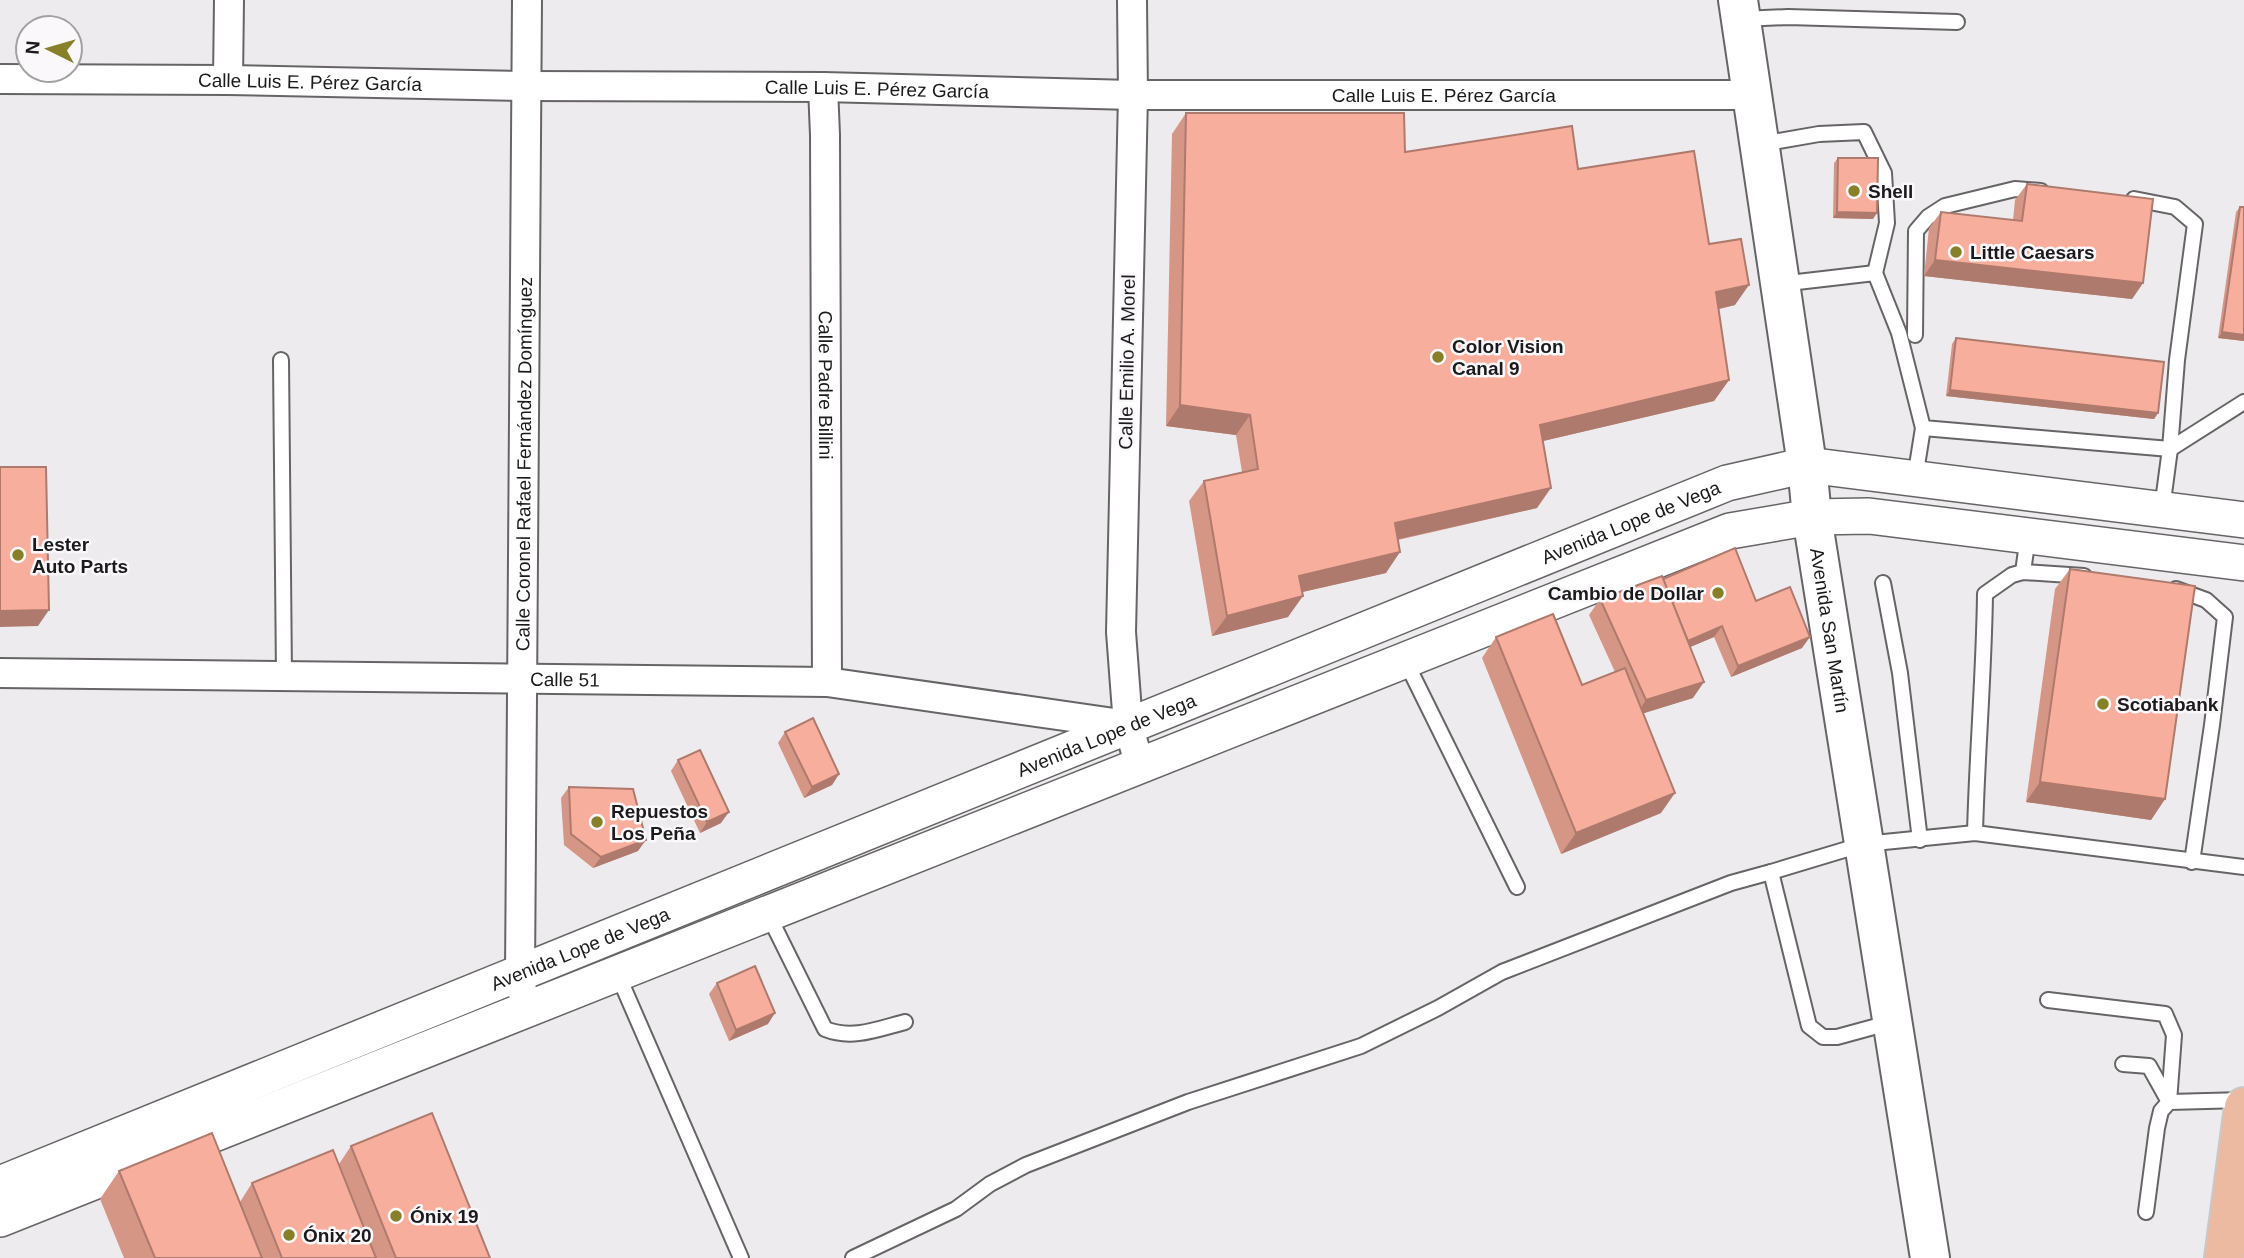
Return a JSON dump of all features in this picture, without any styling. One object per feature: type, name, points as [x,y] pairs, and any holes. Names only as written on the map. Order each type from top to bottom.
[{"type":"main road","name":"Avenida San Martín","points":[[1739,9],[1807,466],[1812,517],[1930,1258]]},
{"type":"main road","points":[[2224,1258],[2244,1107]]},
{"type":"street","points":[[228,80],[229,0]]},
{"type":"street","name":"Calle Coronel Rafael Fernández Domínguez","points":[[526,1011],[520,975],[527,0]]},
{"type":"street","name":"Calle Emilio A. Morel","points":[[1132,0],[1133,94],[1121,632],[1128,725],[1140,766]]},
{"type":"street","name":"Calle Luis E. Pérez García","points":[[0,79],[823,87],[1133,94],[1752,95]]},
{"type":"street","name":"Calle Padre Billini","points":[[823,87],[827,682]]},
{"type":"street","name":"Avenida Lope de Vega","points":[[0,1184],[1727,483],[1807,466],[2244,520]]},
{"type":"street","name":"Avenida Lope de Vega","points":[[0,1219],[1730,531],[1812,517],[1869,516],[2244,563]]},
{"type":"street","name":"Calle 51","points":[[0,673],[827,682],[1128,725]]},
{"type":"lane","points":[[1739,9],[1814,18],[1957,22]]},
{"type":"lane","points":[[1759,144],[1819,134],[1864,132],[1884,173],[1887,223],[1875,273],[1899,333],[1923,428],[1914,479]]},
{"type":"lane","points":[[1916,335],[1916,231],[1928,216],[1945,206],[2015,189],[2056,193]]},
{"type":"lane","points":[[2124,199],[2175,208],[2195,224],[2176,360],[2170,449],[2162,510]]},
{"type":"lane","points":[[1780,284],[1875,273]]},
{"type":"lane","points":[[281,360],[284,676]]},
{"type":"lane","points":[[1923,428],[2170,449],[2244,402]]},
{"type":"lane","points":[[2023,572],[2028,536]]},
{"type":"lane","points":[[1975,833],[1977,757],[1984,677],[1985,594],[2012,575],[2023,572],[2103,578]]},
{"type":"lane","points":[[1883,583],[1900,673],[1920,840]]},
{"type":"lane","points":[[2168,586],[2206,600],[2225,617],[2192,862]]},
{"type":"lane","points":[[1405,660],[1517,887]]},
{"type":"lane","points":[[853,1258],[956,1209],[990,1184],[1026,1165],[1188,1101],[1360,1046],[1438,1008],[1502,972],[1731,883],[1864,844],[1975,833],[2244,867]]},
{"type":"lane","points":[[1771,872],[1810,1026],[1823,1037],[1837,1037],[1893,1022]]},
{"type":"lane","points":[[768,914],[825,1028],[838,1034],[859,1034],[905,1022]]},
{"type":"lane","points":[[618,975],[741,1258]]},
{"type":"lane","points":[[2048,1000],[2165,1014],[2174,1035],[2169,1102],[2161,1111],[2157,1128],[2146,1212]]},
{"type":"lane","points":[[2123,1063],[2149,1066],[2169,1102]]},
{"type":"lane","points":[[2169,1102],[2244,1100]]},
{"type":"building","name":"Color Vision Canal 9","points":[[1186,113],[1404,113],[1405,152],[1572,126],[1578,169],[1694,151],[1709,244],[1741,239],[1749,285],[1716,292],[1729,380],[1540,425],[1551,488],[1395,523],[1400,552],[1299,576],[1303,596],[1227,616],[1204,481],[1258,469],[1250,415],[1180,405]]},
{"type":"building","name":"Shell","points":[[1838,158],[1878,158],[1877,213],[1837,212]]},
{"type":"building","points":[[2027,184],[2153,199],[2143,283],[1935,260],[1941,212],[2022,221]]},
{"type":"building","points":[[2240,207],[2244,207],[2244,335],[2222,332]]},
{"type":"building","points":[[1956,338],[2164,362],[2158,413],[1950,390]]},
{"type":"building","name":"Lester Auto Parts","points":[[0,467],[46,467],[49,610],[0,611]]},
{"type":"building","points":[[1735,548],[1756,601],[1790,587],[1810,637],[1738,666],[1722,626],[1688,641],[1663,579]]},
{"type":"building","name":"Scotiabank","points":[[2070,569],[2195,586],[2165,799],[2040,782]]},
{"type":"building","points":[[1662,576],[1704,682],[1646,700],[1600,599]]},
{"type":"building","points":[[1553,614],[1582,685],[1625,668],[1675,793],[1576,833],[1496,637]]},
{"type":"building","points":[[813,718],[839,774],[812,787],[785,732]]},
{"type":"building","points":[[700,750],[729,812],[707,822],[678,760]]},
{"type":"building","name":"Repuestos Los Peña","points":[[569,787],[633,789],[646,840],[601,857],[571,834]]},
{"type":"building","points":[[755,966],[775,1013],[736,1030],[717,983]]},
{"type":"building","points":[[432,1113],[490,1258],[396,1258],[351,1146]]},
{"type":"building","points":[[212,1133],[262,1258],[155,1258],[119,1171]]},
{"type":"building","points":[[333,1150],[376,1258],[282,1258],[252,1183]]},
{"type":"place","name":"Shell","points":[[1854,191]]},
{"type":"place","name":"Little Caesars","points":[[1956,252]]},
{"type":"place","name":"Color Vision Canal 9","points":[[1438,357]]},
{"type":"place","name":"Lester Auto Parts","points":[[18,555]]},
{"type":"place","name":"Cambio de Dollar","points":[[1718,593]]},
{"type":"place","name":"Scotiabank","points":[[2103,704]]},
{"type":"place","name":"Repuestos Los Peña","points":[[597,822]]},
{"type":"place","name":"Ónix 19","points":[[396,1216]]},
{"type":"place","name":"Ónix 20","points":[[289,1235]]}]
